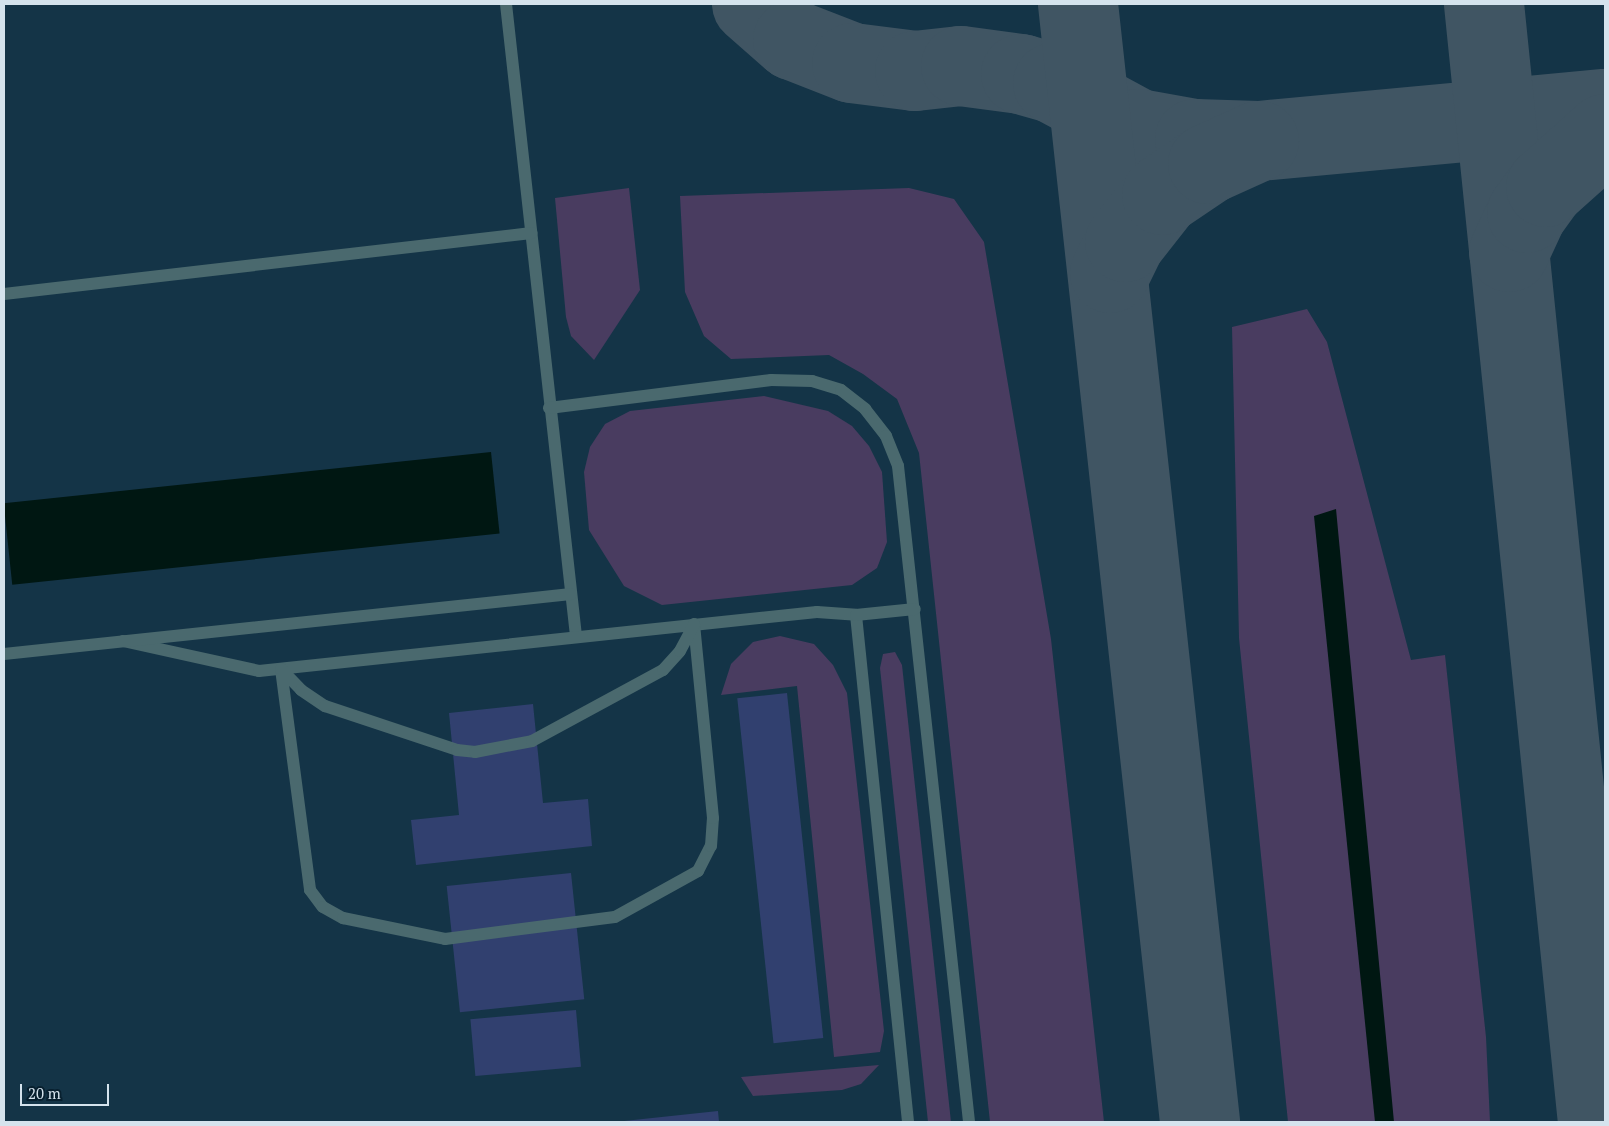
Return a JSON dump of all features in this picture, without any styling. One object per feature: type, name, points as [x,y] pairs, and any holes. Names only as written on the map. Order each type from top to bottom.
[{"type":"lane","points":[[506,4],[549,408],[576,636]]},
{"type":"lane","points":[[4,294],[531,233]]},
{"type":"lane","points":[[549,408],[771,380],[812,381],[841,390],[865,409],[886,436],[898,466],[915,609],[969,1122]]},
{"type":"lane","points":[[4,654],[571,594]]},
{"type":"lane","points":[[123,641],[259,671],[817,612],[856,615],[915,609]]},
{"type":"lane","points":[[856,615],[908,1122]]},
{"type":"lane","points":[[281,669],[310,890],[323,907],[343,918],[427,938],[455,938],[615,917],[698,871],[711,846],[713,818],[694,624]]},
{"type":"lane","points":[[281,669],[300,690],[325,706],[457,750],[475,752],[532,741],[663,670],[680,651],[694,624]]},
{"type":"shaded area","points":[[4,4],[1605,4],[1605,1122],[4,1122]]},
{"type":"shaded area","points":[[629,188],[640,290],[594,360],[571,336],[566,317],[555,198]]},
{"type":"shaded area","points":[[909,188],[954,199],[984,242],[1051,639],[1104,1122],[990,1122],[919,453],[897,399],[863,374],[829,355],[731,359],[704,336],[685,292],[680,196]]},
{"type":"shaded area","points":[[1307,309],[1327,342],[1411,660],[1445,655],[1486,1037],[1490,1122],[1288,1122],[1239,638],[1232,327]]},
{"type":"shaded area","points":[[764,396],[828,411],[852,426],[869,446],[882,472],[887,542],[877,568],[852,585],[662,605],[624,586],[589,530],[584,472],[590,447],[605,424],[630,411]]},
{"type":"shaded area","points":[[491,452],[500,534],[12,585],[4,503]]},
{"type":"shaded area","points":[[1336,509],[1394,1122],[1375,1122],[1314,516]]},
{"type":"shaded area","points":[[780,636],[814,644],[833,665],[847,693],[884,1031],[880,1052],[834,1057],[797,686],[721,695],[731,664],[753,642]]},
{"type":"shaded area","points":[[895,652],[902,665],[951,1122],[928,1122],[880,668],[883,654]]},
{"type":"shaded area","points":[[879,1065],[861,1084],[842,1090],[753,1096],[741,1077]]},
{"type":"building","points":[[787,693],[823,1038],[774,1043],[737,698]]},
{"type":"building","points":[[533,704],[543,803],[588,799],[592,846],[416,865],[411,820],[459,815],[449,713]]},
{"type":"building","points":[[571,873],[584,999],[460,1012],[447,886]]},
{"type":"building","points":[[576,1010],[581,1067],[475,1076],[470,1019]]},
{"type":"building","points":[[718,1111],[719,1122],[624,1122],[624,1121]]},
{"type":"taxiway","points":[[752,4],[793,40],[852,63],[915,71],[961,66],[1021,74],[1053,83],[1138,129],[1195,139],[1259,141],[1605,109]]},
{"type":"taxiway","points":[[1078,4],[1200,1122]]},
{"type":"taxiway","points":[[1484,4],[1598,1122]]},
{"type":"taxiway","points":[[1509,252],[1527,213],[1546,187],[1605,134]]},
{"type":"taxiway","points":[[1110,273],[1125,242],[1162,195],[1208,164],[1259,141]]}]
